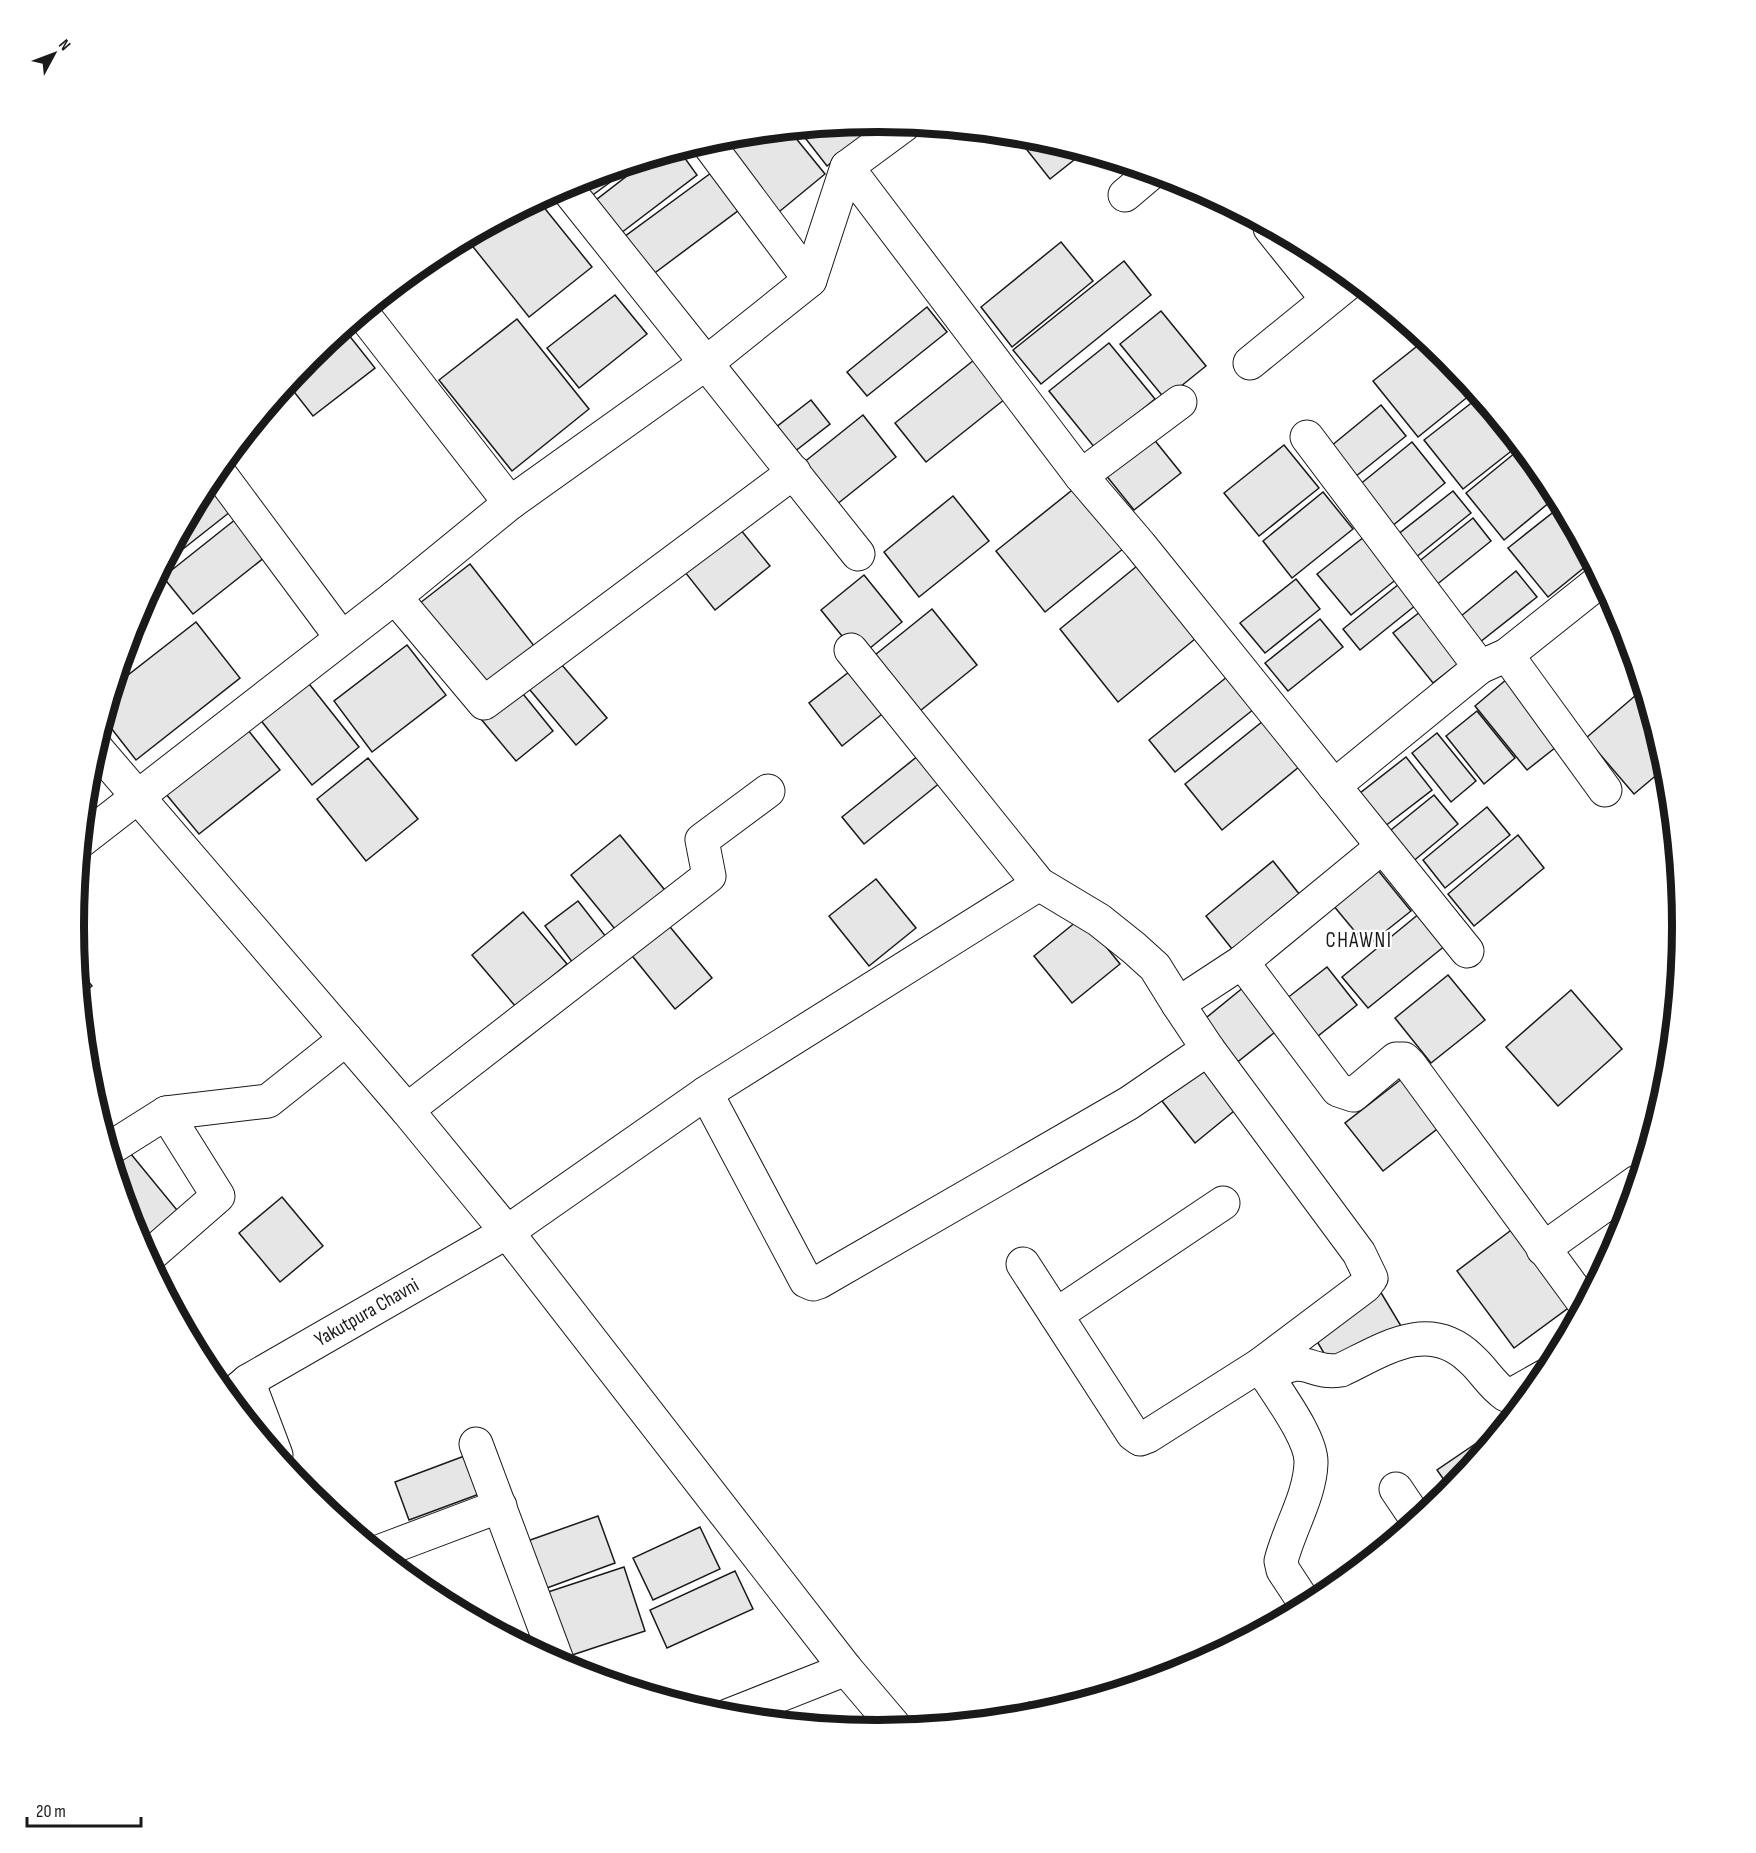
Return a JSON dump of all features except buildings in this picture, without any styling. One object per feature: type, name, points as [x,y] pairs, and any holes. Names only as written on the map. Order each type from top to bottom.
[{"type":"street","points":[[90,834],[395,597],[510,503],[705,364],[810,280],[847,167],[893,133]]},
{"type":"street","points":[[713,150],[810,280]]},
{"type":"street","points":[[847,167],[1081,476],[1140,545],[1467,951]]},
{"type":"street","points":[[1125,195],[1144,179]]},
{"type":"street","points":[[571,194],[858,554]]},
{"type":"street","points":[[1250,363],[1339,289],[1299,254]]},
{"type":"street","points":[[367,319],[510,503]]},
{"type":"street","points":[[1081,476],[1180,402]]},
{"type":"street","points":[[1307,437],[1605,790]]},
{"type":"street","points":[[395,597],[484,703],[794,472]]},
{"type":"street","points":[[223,478],[341,637]]},
{"type":"street","points":[[1334,786],[1594,584]]},
{"type":"street","points":[[851,650],[1039,884],[1099,920],[1155,967],[1208,1049],[1359,1253],[1371,1278],[1365,1287],[1263,1371],[1140,1439],[1133,1434],[1023,1264]]},
{"type":"street","points":[[103,756],[407,1110],[507,1232],[846,1669],[888,1720]]},
{"type":"street","points":[[407,1110],[709,876],[702,840],[768,791]]},
{"type":"street","points":[[1178,1004],[1242,962],[1382,847]]},
{"type":"street","name":"Yakutpura Chavni","points":[[238,1389],[507,1232],[706,1093],[1039,884]]},
{"type":"street","points":[[1242,962],[1338,1090],[1353,1095],[1396,1059],[1404,1059],[1580,1298]]},
{"type":"street","points":[[115,1145],[166,1113],[268,1101],[346,1039]]},
{"type":"street","points":[[706,1093],[806,1281],[813,1284],[1129,1103],[1208,1049]]},
{"type":"street","points":[[154,1252],[218,1196],[166,1113]]},
{"type":"street","points":[[1543,1249],[1627,1189]]},
{"type":"street","points":[[1056,1315],[1223,1203]]},
{"type":"street","points":[[1263,1371],[1297,1363],[1330,1372],[1341,1370],[1402,1340],[1422,1337],[1454,1347],[1470,1358],[1492,1386],[1506,1395],[1524,1388]]},
{"type":"street","points":[[1263,1371],[1306,1442],[1312,1461],[1309,1479],[1281,1561],[1283,1570],[1301,1598]]},
{"type":"street","points":[[238,1389],[255,1418]]},
{"type":"street","points":[[476,1444],[554,1651]]},
{"type":"street","points":[[1396,1489],[1412,1513]]},
{"type":"street","points":[[386,1549],[500,1506]]},
{"type":"street","points":[[745,1709],[846,1669]]},
{"type":"district","name":"CHAWNI","points":[[1359,940]]}]
